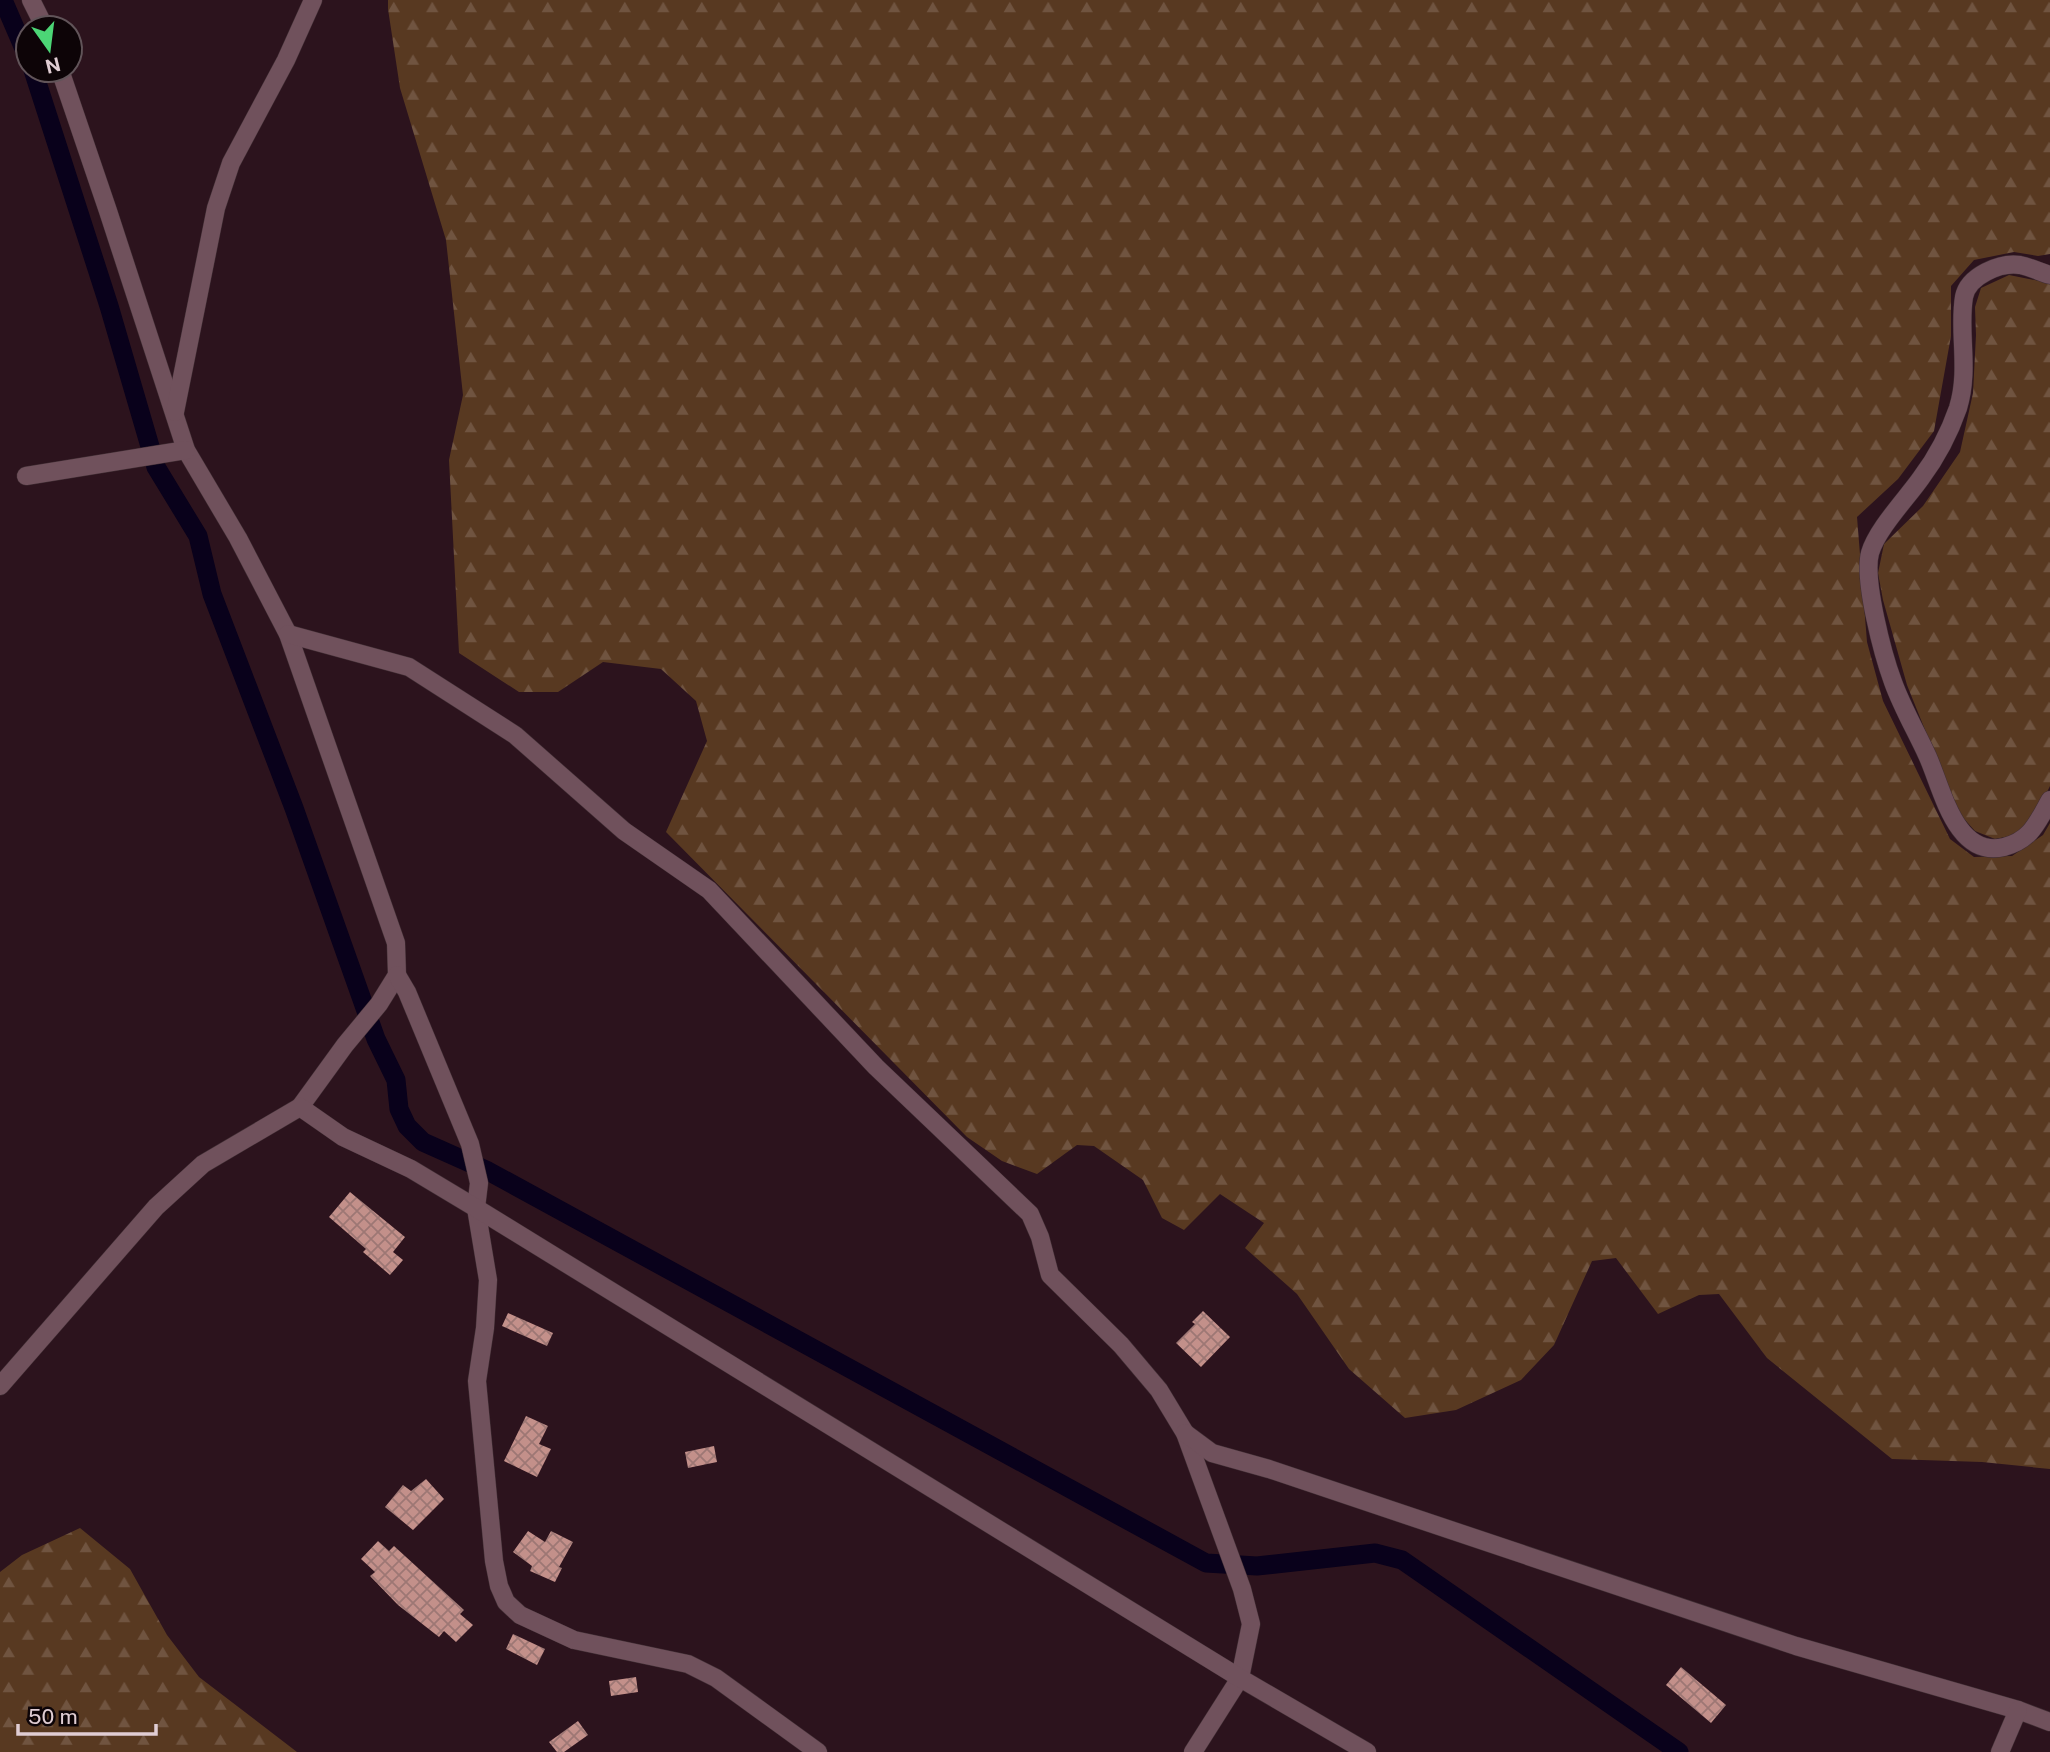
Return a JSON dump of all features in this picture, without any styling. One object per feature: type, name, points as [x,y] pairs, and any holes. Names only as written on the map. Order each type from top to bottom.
[{"type":"street","points":[[175,413],[216,208],[231,163],[286,60],[313,0]]},
{"type":"street","points":[[65,84],[186,450],[238,538],[288,634],[396,943],[397,975],[426,1036],[475,1159],[479,1183],[476,1208],[488,1280],[485,1328],[477,1381],[494,1561],[499,1586],[506,1602],[520,1615],[574,1640],[688,1664],[716,1678],[818,1752]]},
{"type":"street","points":[[2050,275],[2017,264],[1992,269],[1975,279],[1964,295],[1965,363],[1958,407],[1947,434],[1922,477],[1901,502],[1870,552],[1869,587],[1893,682],[1929,759],[1949,811],[1960,830],[1979,847],[1999,848],[2018,843],[2035,829],[2050,800]]},
{"type":"street","points":[[26,476],[186,450]]},
{"type":"street","points":[[288,634],[409,667],[515,735],[624,831],[709,890],[876,1067],[1030,1214],[1040,1237],[1049,1275],[1121,1345],[1159,1390],[1185,1433],[1242,1589],[1251,1624],[1240,1678],[1193,1752]]},
{"type":"street","points":[[0,1386],[156,1207],[203,1164],[300,1107],[379,1004],[397,975]]},
{"type":"street","points":[[300,1107],[343,1137],[411,1169],[476,1208],[1240,1678],[1367,1752]]},
{"type":"street","points":[[1185,1433],[1212,1453],[1269,1469],[1796,1646],[2018,1710],[2050,1722]]},
{"type":"street","points":[[2000,1752],[2018,1710]]},
{"type":"green space","points":[[388,0],[2050,0],[2050,254],[2038,256],[2014,252],[1974,260],[1951,286],[1951,336],[1934,431],[1898,479],[1857,517],[1867,642],[1883,701],[1950,839],[1974,857],[2012,856],[2043,835],[2050,823],[2050,1469],[1982,1462],[1892,1459],[1767,1358],[1719,1294],[1699,1295],[1658,1314],[1616,1258],[1592,1261],[1554,1345],[1521,1380],[1456,1410],[1405,1418],[1349,1369],[1297,1294],[1245,1248],[1264,1223],[1220,1194],[1184,1230],[1162,1218],[1143,1180],[1094,1146],[1077,1145],[1037,1174],[1002,1161],[967,1137],[666,832],[707,741],[696,701],[661,669],[603,662],[558,692],[519,692],[459,653],[449,460],[463,395],[446,240],[400,88]]},
{"type":"green space","points":[[2009,275],[2050,283],[2050,786],[2026,828],[2010,836],[1995,839],[1975,831],[1958,812],[1907,685],[1878,573],[1884,544],[1923,506],[1960,452],[1973,393],[1975,307],[1981,288]]},
{"type":"green space","points":[[80,1528],[130,1569],[167,1635],[199,1677],[297,1752],[0,1752],[0,1572],[22,1555]]},
{"type":"building","points":[[350,1192],[405,1237],[393,1252],[403,1260],[390,1275],[363,1252],[366,1249],[329,1217]]},
{"type":"building","points":[[1203,1311],[1230,1337],[1201,1367],[1176,1343],[1195,1324],[1192,1322]]},
{"type":"building","points":[[508,1313],[553,1333],[547,1346],[502,1326]]},
{"type":"building","points":[[526,1416],[548,1426],[539,1444],[551,1449],[537,1477],[504,1461]]},
{"type":"building","points":[[714,1446],[717,1462],[688,1468],[685,1452]]},
{"type":"building","points":[[426,1479],[444,1499],[413,1530],[385,1507],[403,1485],[411,1491]]},
{"type":"building","points":[[528,1531],[545,1542],[551,1531],[573,1542],[559,1567],[562,1568],[555,1582],[530,1571],[532,1566],[513,1552]]},
{"type":"building","points":[[378,1541],[389,1551],[394,1546],[464,1610],[460,1614],[473,1625],[456,1642],[444,1631],[439,1637],[398,1605],[370,1576],[375,1572],[361,1559]]},
{"type":"building","points":[[513,1634],[545,1649],[537,1665],[506,1649]]},
{"type":"building","points":[[1681,1667],[1726,1705],[1711,1723],[1666,1685]]},
{"type":"building","points":[[636,1677],[638,1692],[611,1696],[609,1681]]},
{"type":"building","points":[[578,1721],[588,1735],[564,1752],[557,1752],[549,1742]]},
{"type":"waterway","points":[[3,0],[14,26]]},
{"type":"waterway","points":[[38,84],[109,306],[156,467],[198,536],[212,594],[294,808],[376,1039],[396,1080],[399,1109],[407,1126],[423,1142],[488,1171],[1206,1563],[1257,1566],[1375,1553],[1402,1560],[1679,1752]]}]
